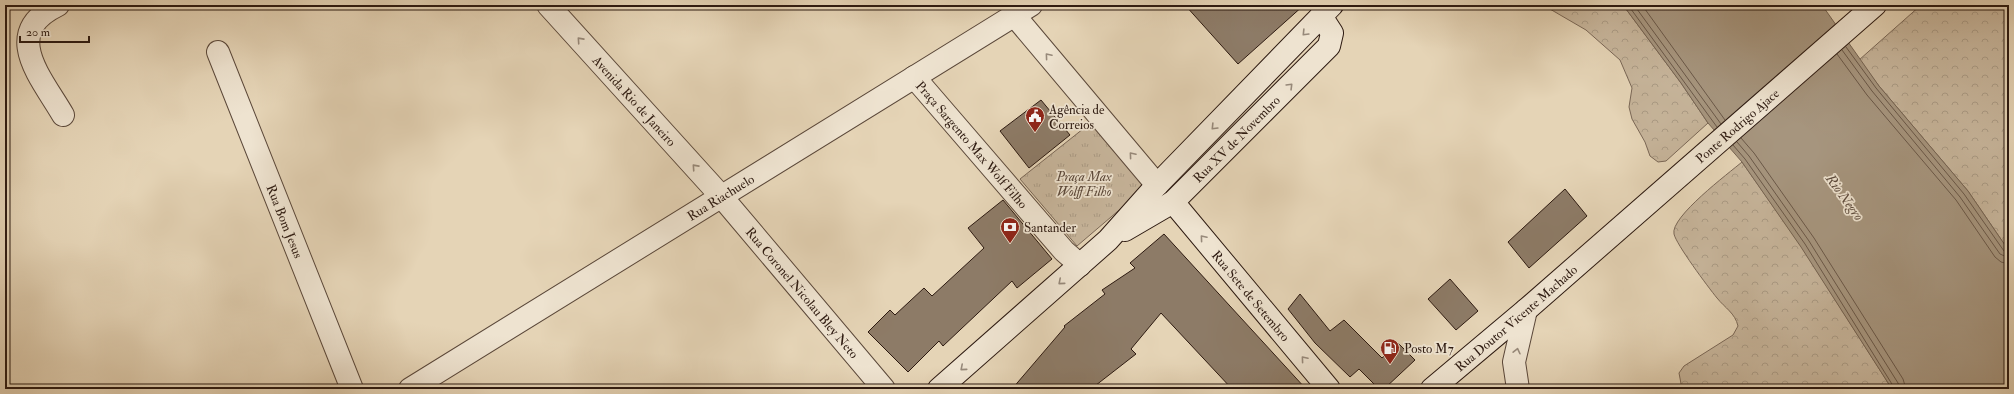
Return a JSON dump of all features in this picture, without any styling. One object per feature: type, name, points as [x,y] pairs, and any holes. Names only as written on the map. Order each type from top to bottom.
[{"type":"street","points":[[58,5],[36,18],[27,34],[28,56],[63,115]]},
{"type":"street","name":"Avenida Rio de Janeiro","points":[[548,5],[721,196]]},
{"type":"street","name":"Ponte Rodrigo Ajace","points":[[1599,246],[1875,5]]},
{"type":"street","points":[[1022,10],[1157,185]]},
{"type":"street","name":"Rua Riachuelo","points":[[410,389],[1022,10]]},
{"type":"street","name":"Rua XV de Novembro","points":[[939,389],[1108,240],[1157,185],[1326,10]]},
{"type":"street","name":"Rua XV de Novembro","points":[[1108,240],[1174,202],[1330,46],[1332,33],[1326,10]]},
{"type":"street","name":"Rua Bom Jesus","points":[[218,52],[352,389]]},
{"type":"street","name":"Praça Sargento Max Wolf Filho","points":[[914,77],[1059,245],[1080,265]]},
{"type":"street","name":"Rua Coronel Nicolau Bley Neto","points":[[721,196],[884,389]]},
{"type":"street","name":"Rua Sete de Setembro","points":[[1174,202],[1329,389]]},
{"type":"street","name":"Rua Doutor Vicente Machado","points":[[1432,389],[1599,246]]},
{"type":"street","points":[[1518,389],[1514,362],[1526,310]]},
{"type":"green space","points":[[1543,5],[1623,5],[1681,83],[1708,123],[1666,161],[1658,162],[1650,156],[1645,142],[1632,119],[1629,107],[1632,88],[1620,60],[1586,30]]},
{"type":"green space","points":[[1921,5],[2009,5],[2009,251],[1968,191],[1879,86],[1859,60]]},
{"type":"green space","name":"Praça Max Wolff Filho","points":[[1093,121],[1145,188],[1077,246],[1020,179]]},
{"type":"green space","points":[[1742,162],[1801,246],[1892,389],[1682,389],[1679,373],[1684,366],[1733,335],[1738,326],[1735,318],[1713,293],[1680,247],[1674,234],[1675,226],[1690,207]]},
{"type":"water","name":"Rio Negro","points":[[1623,5],[1822,5],[1879,86],[1968,191],[2009,251],[2009,389],[1892,389],[1801,247],[1742,162],[1708,123],[1681,83]]},
{"type":"building","points":[[1185,5],[1304,5],[1238,64]]},
{"type":"building","name":"Agência de Correios","points":[[1041,100],[1070,135],[1029,168],[1000,131]]},
{"type":"building","points":[[1565,189],[1587,216],[1529,268],[1508,242]]},
{"type":"building","points":[[1003,200],[1052,259],[1017,288],[1012,281],[943,346],[939,341],[908,372],[868,332],[890,310],[895,315],[924,288],[932,296],[984,248],[968,228]]},
{"type":"building","points":[[1164,234],[1306,389],[1232,389],[1161,313],[1131,349],[1136,354],[1091,389],[1012,389],[1065,327],[1064,326],[1105,294],[1102,290],[1135,268],[1130,263]]},
{"type":"building","points":[[1450,279],[1478,311],[1456,330],[1428,299]]},
{"type":"building","points":[[1300,294],[1330,331],[1344,320],[1382,358],[1398,343],[1415,360],[1384,389],[1379,389],[1359,369],[1350,377],[1315,343],[1288,309]]},
{"type":"place","name":"Agência de Correios","points":[[1035,133]]},
{"type":"place","name":"Santander","points":[[1010,244]]},
{"type":"place","name":"Posto M7","points":[[1390,365]]}]
